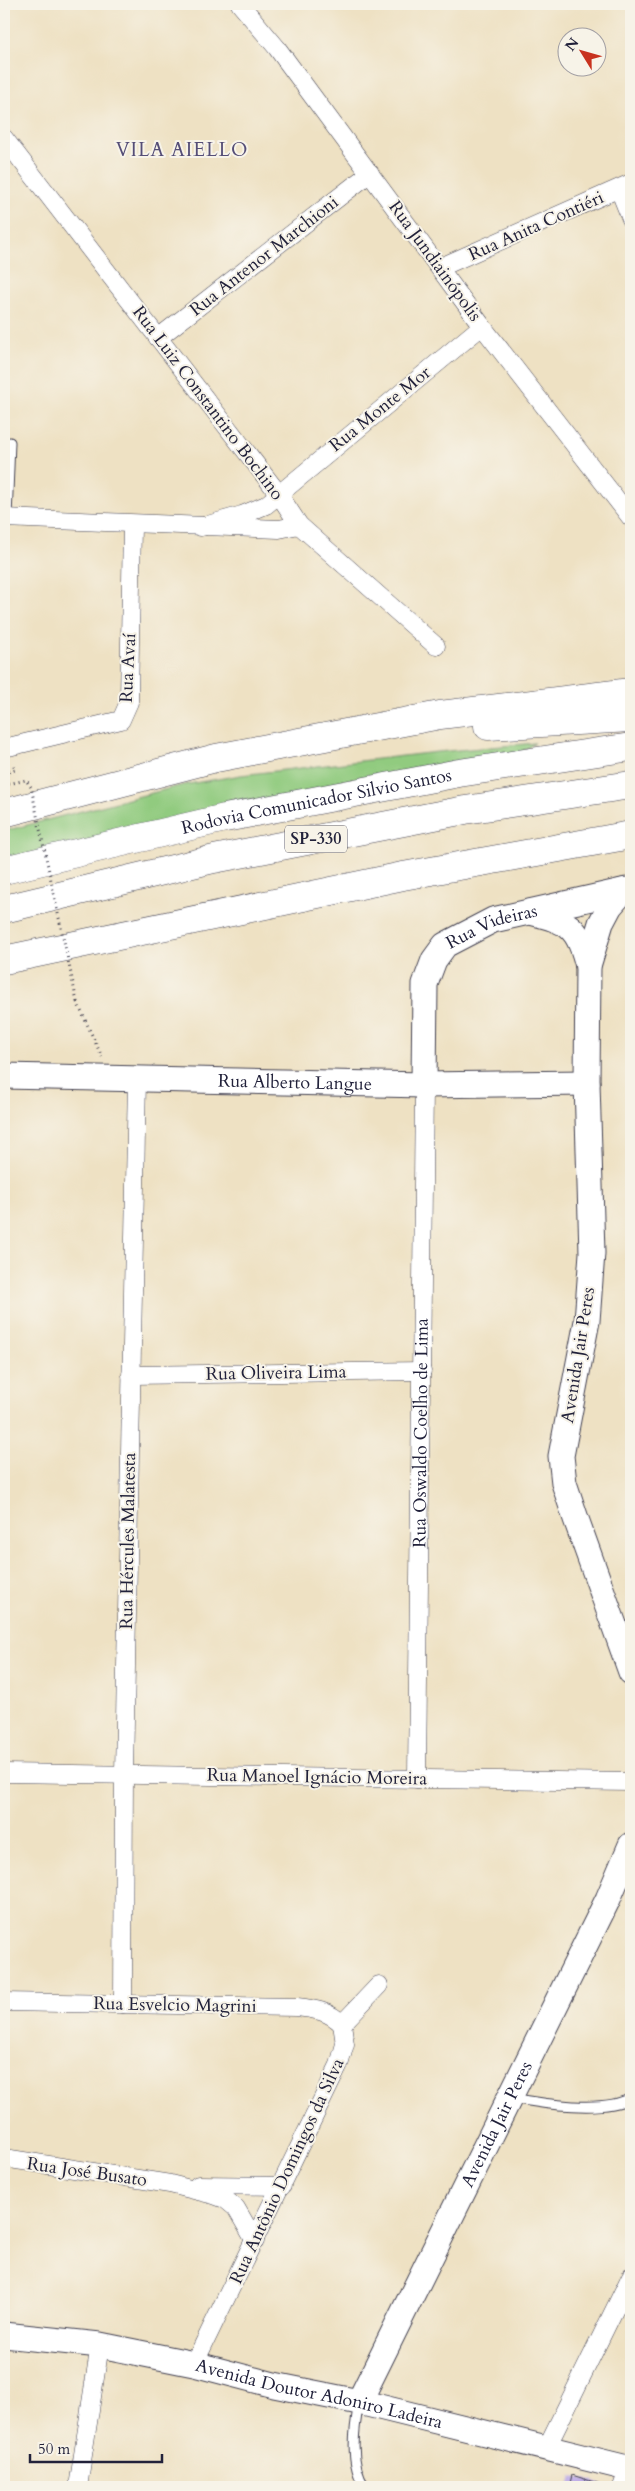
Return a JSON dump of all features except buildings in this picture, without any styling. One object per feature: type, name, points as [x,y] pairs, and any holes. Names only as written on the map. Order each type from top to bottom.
[{"type":"highway","points":[[4,813],[216,758],[440,715],[631,692]]},
{"type":"highway","points":[[216,758],[286,755],[311,749],[455,728],[631,718]]},
{"type":"highway","name":"Rodovia Comunicador Silvio Santos","points":[[4,870],[225,818],[459,773],[631,747]]},
{"type":"highway","name":"Rodovia Comunicador Silvio Santos","points":[[4,909],[214,859],[465,810],[631,785]]},
{"type":"highway","points":[[4,960],[403,876],[631,835]]},
{"type":"street","name":"Rua Jundiainópolis","points":[[240,4],[277,48],[441,267],[482,326],[631,518]]},
{"type":"street","name":"Rua Luiz Constantino Bochino","points":[[4,138],[278,493],[299,525],[436,646]]},
{"type":"street","name":"Rua Antenor Marchioni","points":[[158,338],[370,174]]},
{"type":"street","name":"Rua Anita Contiéri","points":[[441,267],[625,186]]},
{"type":"street","points":[[625,186],[631,219]]},
{"type":"street","name":"Rua Monte Mor","points":[[201,527],[242,515],[266,505],[278,493],[482,326]]},
{"type":"street","points":[[5,518],[279,529],[299,525]]},
{"type":"street","name":"Rua Avaí","points":[[4,748],[122,720],[129,702],[132,524]]},
{"type":"street","name":"Rua Videiras","points":[[424,1086],[425,984],[434,960],[445,945],[493,920],[627,891]]},
{"type":"street","name":"Avenida Jair Peres","points":[[588,966],[601,923],[610,906],[627,891]]},
{"type":"street","name":"Avenida Jair Peres","points":[[526,912],[554,919],[573,930],[582,941],[588,966],[587,1083],[592,1252],[587,1321],[561,1456],[564,1482],[631,1672]]},
{"type":"street","name":"Rua Alberto Langue","points":[[4,1076],[424,1086],[587,1083]]},
{"type":"street","name":"Rua Hércules Malatesta","points":[[123,2004],[124,1774],[137,1078]]},
{"type":"street","name":"Rua Oswaldo Coelho de Lima","points":[[417,1779],[424,1086]]},
{"type":"street","name":"Rua Oliveira Lima","points":[[131,1375],[422,1371]]},
{"type":"street","name":"Rua Manoel Ignácio Moreira","points":[[4,1773],[631,1782]]},
{"type":"street","name":"Avenida Jair Peres","points":[[359,2402],[608,1900],[631,1845]]},
{"type":"street","points":[[342,2024],[379,1985]]},
{"type":"street","name":"Rua Esvelcio Magrini","points":[[4,2002],[297,2007],[319,2009],[333,2016],[342,2024]]},
{"type":"street","name":"Rua Antônio Domingos da Silva","points":[[194,2364],[282,2186],[339,2065],[345,2044],[342,2024]]},
{"type":"street","name":"Rua José Busato","points":[[4,2158],[170,2184],[225,2199],[241,2214],[255,2241]]},
{"type":"street","name":"Rua José Busato","points":[[170,2184],[282,2186]]},
{"type":"street","points":[[546,2449],[631,2276]]},
{"type":"street","name":"Avenida Doutor Adoniro Ladeira","points":[[4,2335],[100,2345],[194,2364],[274,2386],[359,2402],[546,2449],[628,2475]]},
{"type":"street","points":[[78,2487],[100,2345]]},
{"type":"lane","points":[[5,518],[10,442]]},
{"type":"lane","points":[[510,2098],[572,2107],[623,2102],[631,2098]]},
{"type":"lane","points":[[359,2402],[355,2424],[355,2460],[359,2478],[366,2487]]},
{"type":"path","points":[[4,772],[15,770]]},
{"type":"path","points":[[4,785],[26,780],[31,787],[77,1002],[112,1078]]},
{"type":"green space","points":[[535,743],[520,753],[4,859],[4,831],[183,785],[241,775],[437,752]]},
{"type":"district","name":"VILA AIELLO","points":[[182,150]]}]
